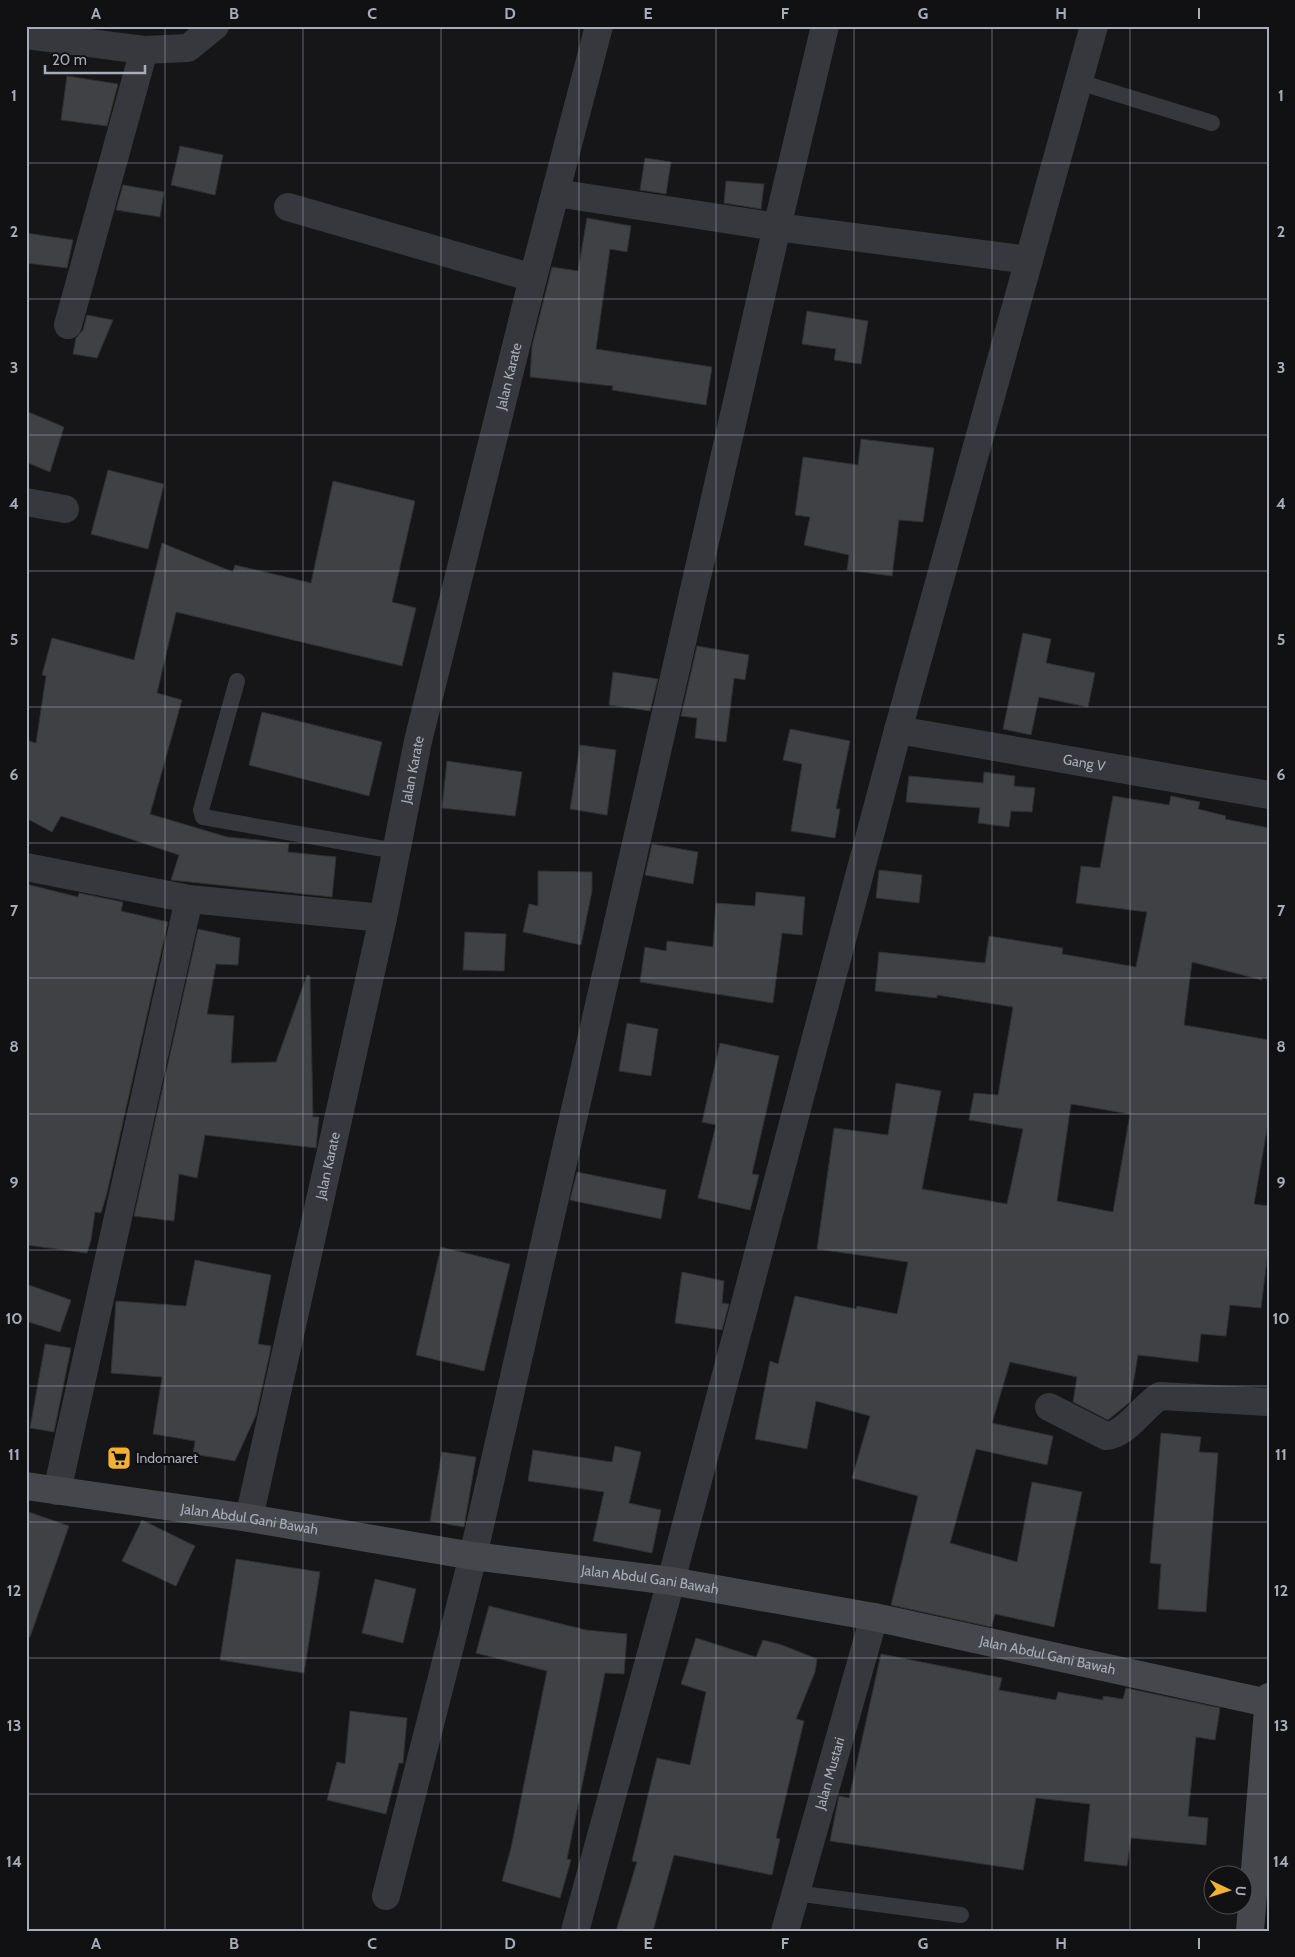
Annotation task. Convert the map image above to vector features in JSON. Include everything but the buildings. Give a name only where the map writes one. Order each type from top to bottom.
[{"type":"main road","name":"Jalan Abdul Gani Bawah","points":[[26,1486],[249,1518],[473,1556],[671,1581],[874,1617],[1268,1703]]},
{"type":"main road","points":[[1250,1931],[1262,1864],[1269,1697]]},
{"type":"street","points":[[26,35],[144,50],[188,48],[215,26]]},
{"type":"street","name":"Jalan Karate","points":[[249,1518],[383,918],[418,741],[532,278],[556,193],[598,26]]},
{"type":"street","points":[[386,1896],[473,1556],[777,227],[825,26]]},
{"type":"street","points":[[575,1931],[671,1581],[898,730],[1094,26]]},
{"type":"street","points":[[68,324],[144,50]]},
{"type":"street","points":[[556,193],[777,227],[1029,260]]},
{"type":"street","points":[[288,207],[532,278]]},
{"type":"street","points":[[26,502],[65,509]]},
{"type":"street","name":"Gang V","points":[[898,730],[1269,795]]},
{"type":"street","points":[[26,867],[189,899],[383,918]]},
{"type":"street","points":[[57,1491],[189,899]]},
{"type":"street","points":[[1049,1407],[1106,1436],[1114,1436],[1140,1414],[1148,1403],[1160,1396],[1269,1402]]},
{"type":"street","name":"Jalan Mustari","points":[[785,1931],[874,1617]]},
{"type":"lane","points":[[1079,82],[1212,123]]},
{"type":"lane","points":[[237,681],[201,810],[203,817],[396,850]]},
{"type":"lane","points":[[795,1893],[961,1915]]},
{"type":"place","name":"Indomaret","points":[[119,1458]]}]
